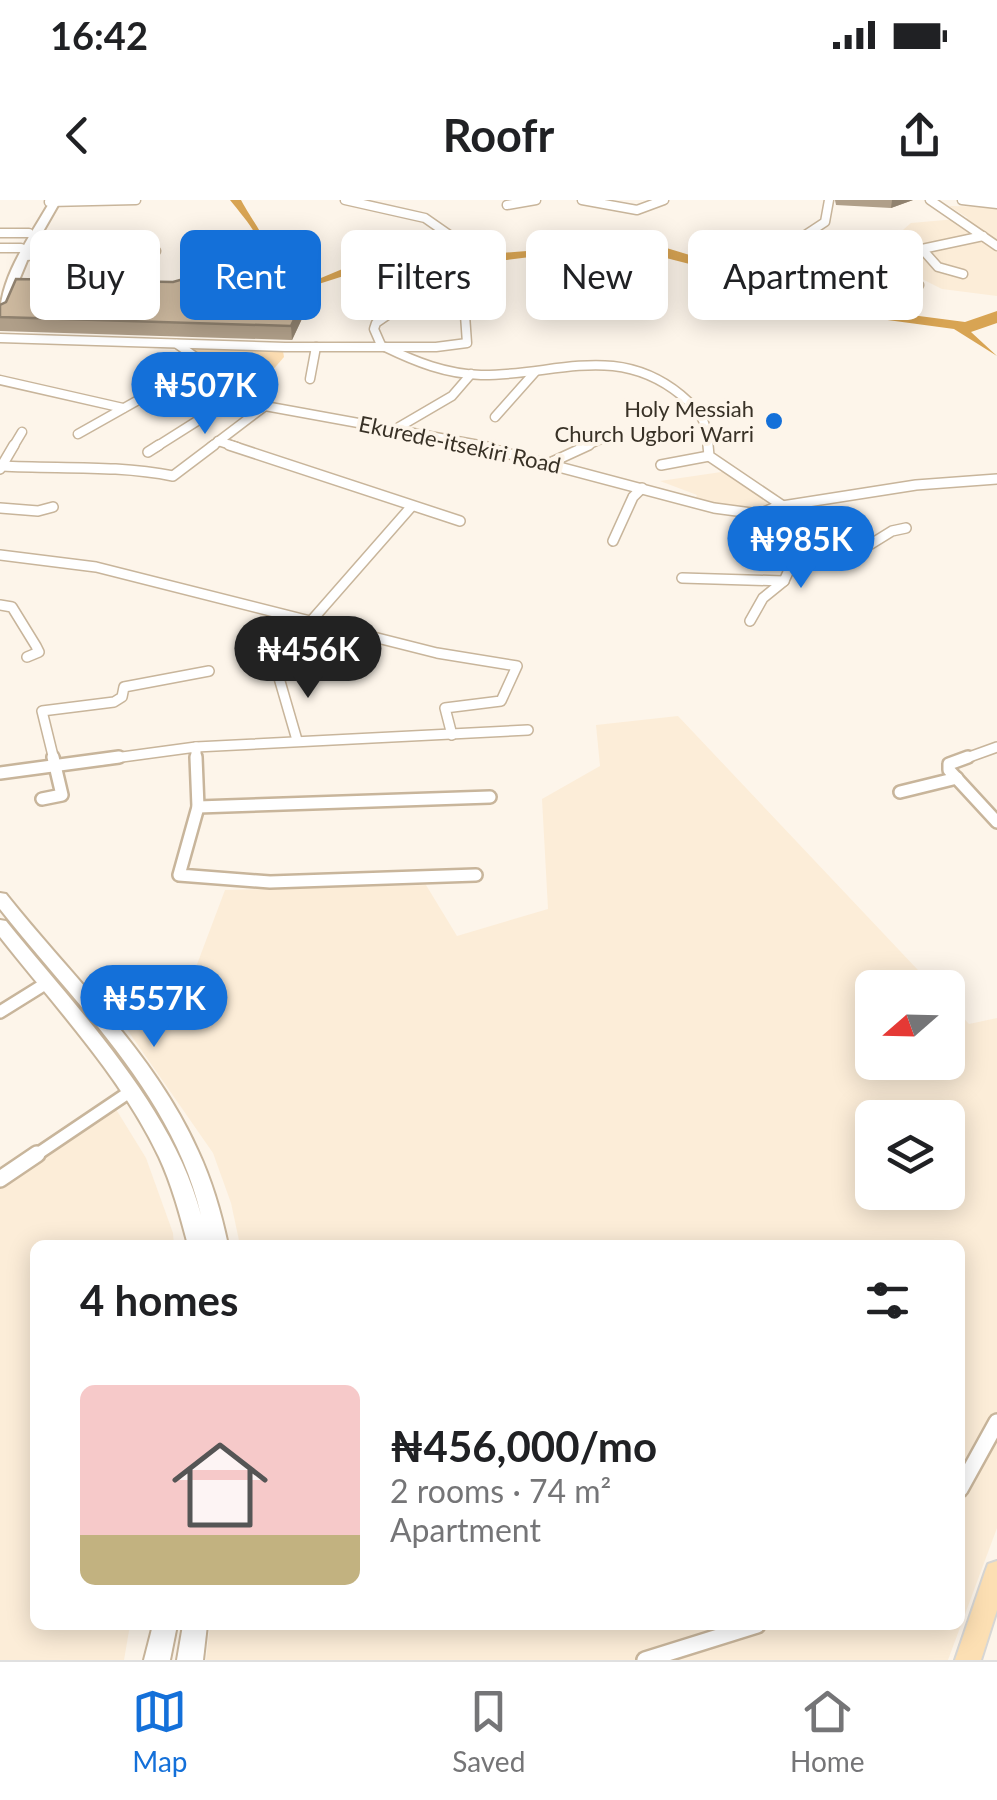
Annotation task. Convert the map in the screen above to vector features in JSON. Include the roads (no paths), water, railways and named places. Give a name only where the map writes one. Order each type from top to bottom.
[{"type":"main road","points":[[0,314],[29,233],[52,201]]},
{"type":"main road","points":[[0,299],[52,201]]},
{"type":"main road","points":[[0,898],[102,1020],[170,1116],[206,1187],[217,1240]]},
{"type":"main road","points":[[0,925],[83,1028],[174,1162],[197,1240]]},
{"type":"main road","points":[[968,1660],[997,1572]]},
{"type":"main road","points":[[157,1660],[164,1630]]},
{"type":"main road","points":[[190,1660],[193,1630]]},
{"type":"street","points":[[52,201],[136,200]]},
{"type":"street","points":[[345,200],[425,218],[442,230]]},
{"type":"street","points":[[507,205],[536,200]]},
{"type":"street","points":[[582,200],[643,210],[655,208],[664,200]]},
{"type":"street","points":[[812,230],[825,222],[829,200]]},
{"type":"street","points":[[930,200],[997,246]]},
{"type":"street","points":[[962,200],[997,204]]},
{"type":"street","points":[[0,234],[29,233]]},
{"type":"street","points":[[963,274],[941,269],[925,258],[922,250],[983,236]]},
{"type":"street","points":[[0,248],[30,252]]},
{"type":"street","points":[[379,320],[374,329],[381,345],[429,369],[471,374],[535,372],[608,361],[662,380],[703,416],[709,456],[783,506]]},
{"type":"street","points":[[0,338],[316,347],[465,344],[465,320]]},
{"type":"street","name":"Ekurede-itsekiri Road","points":[[177,344],[265,406],[399,428],[552,462],[714,508],[759,514],[871,544],[892,531],[906,528]]},
{"type":"street","points":[[310,378],[316,347]]},
{"type":"street","points":[[78,434],[204,362]]},
{"type":"street","points":[[494,417],[535,372]]},
{"type":"street","points":[[399,428],[452,396],[471,374]]},
{"type":"street","points":[[0,380],[122,408]]},
{"type":"street","points":[[148,452],[244,392]]},
{"type":"street","points":[[22,432],[1,468],[137,469],[169,476],[265,406]]},
{"type":"street","points":[[552,462],[603,438]]},
{"type":"street","points":[[218,442],[460,520]]},
{"type":"street","points":[[661,465],[709,456]]},
{"type":"street","points":[[759,514],[783,506],[975,478],[997,479]]},
{"type":"street","points":[[612,541],[642,488]]},
{"type":"street","points":[[0,508],[38,511],[53,507]]},
{"type":"street","points":[[312,620],[411,507]]},
{"type":"street","points":[[750,621],[763,598],[784,581],[808,530]]},
{"type":"street","points":[[0,555],[96,567],[437,653],[517,666],[501,701],[445,708],[452,735]]},
{"type":"street","points":[[682,578],[784,581]]},
{"type":"street","points":[[0,605],[12,608],[17,623],[37,646],[38,652],[27,657]]},
{"type":"street","points":[[277,671],[297,740]]},
{"type":"street","points":[[42,799],[62,796],[42,710],[114,702],[122,697],[124,687],[209,672]]},
{"type":"street","points":[[0,774],[196,747],[528,730]]},
{"type":"street","points":[[196,747],[198,807],[178,869],[184,877],[270,882],[476,875]]},
{"type":"street","points":[[997,747],[949,764],[997,822]]},
{"type":"street","points":[[900,792],[957,778]]},
{"type":"street","points":[[198,807],[490,797]]},
{"type":"street","points":[[0,1012],[45,984]]},
{"type":"street","points":[[0,1178],[128,1093]]},
{"type":"street","points":[[965,1480],[997,1422]]},
{"type":"street","points":[[644,1660],[741,1630]]},
{"type":"place","name":"Holy Messiah Church Ugbori Warri","points":[[774,421]]}]
